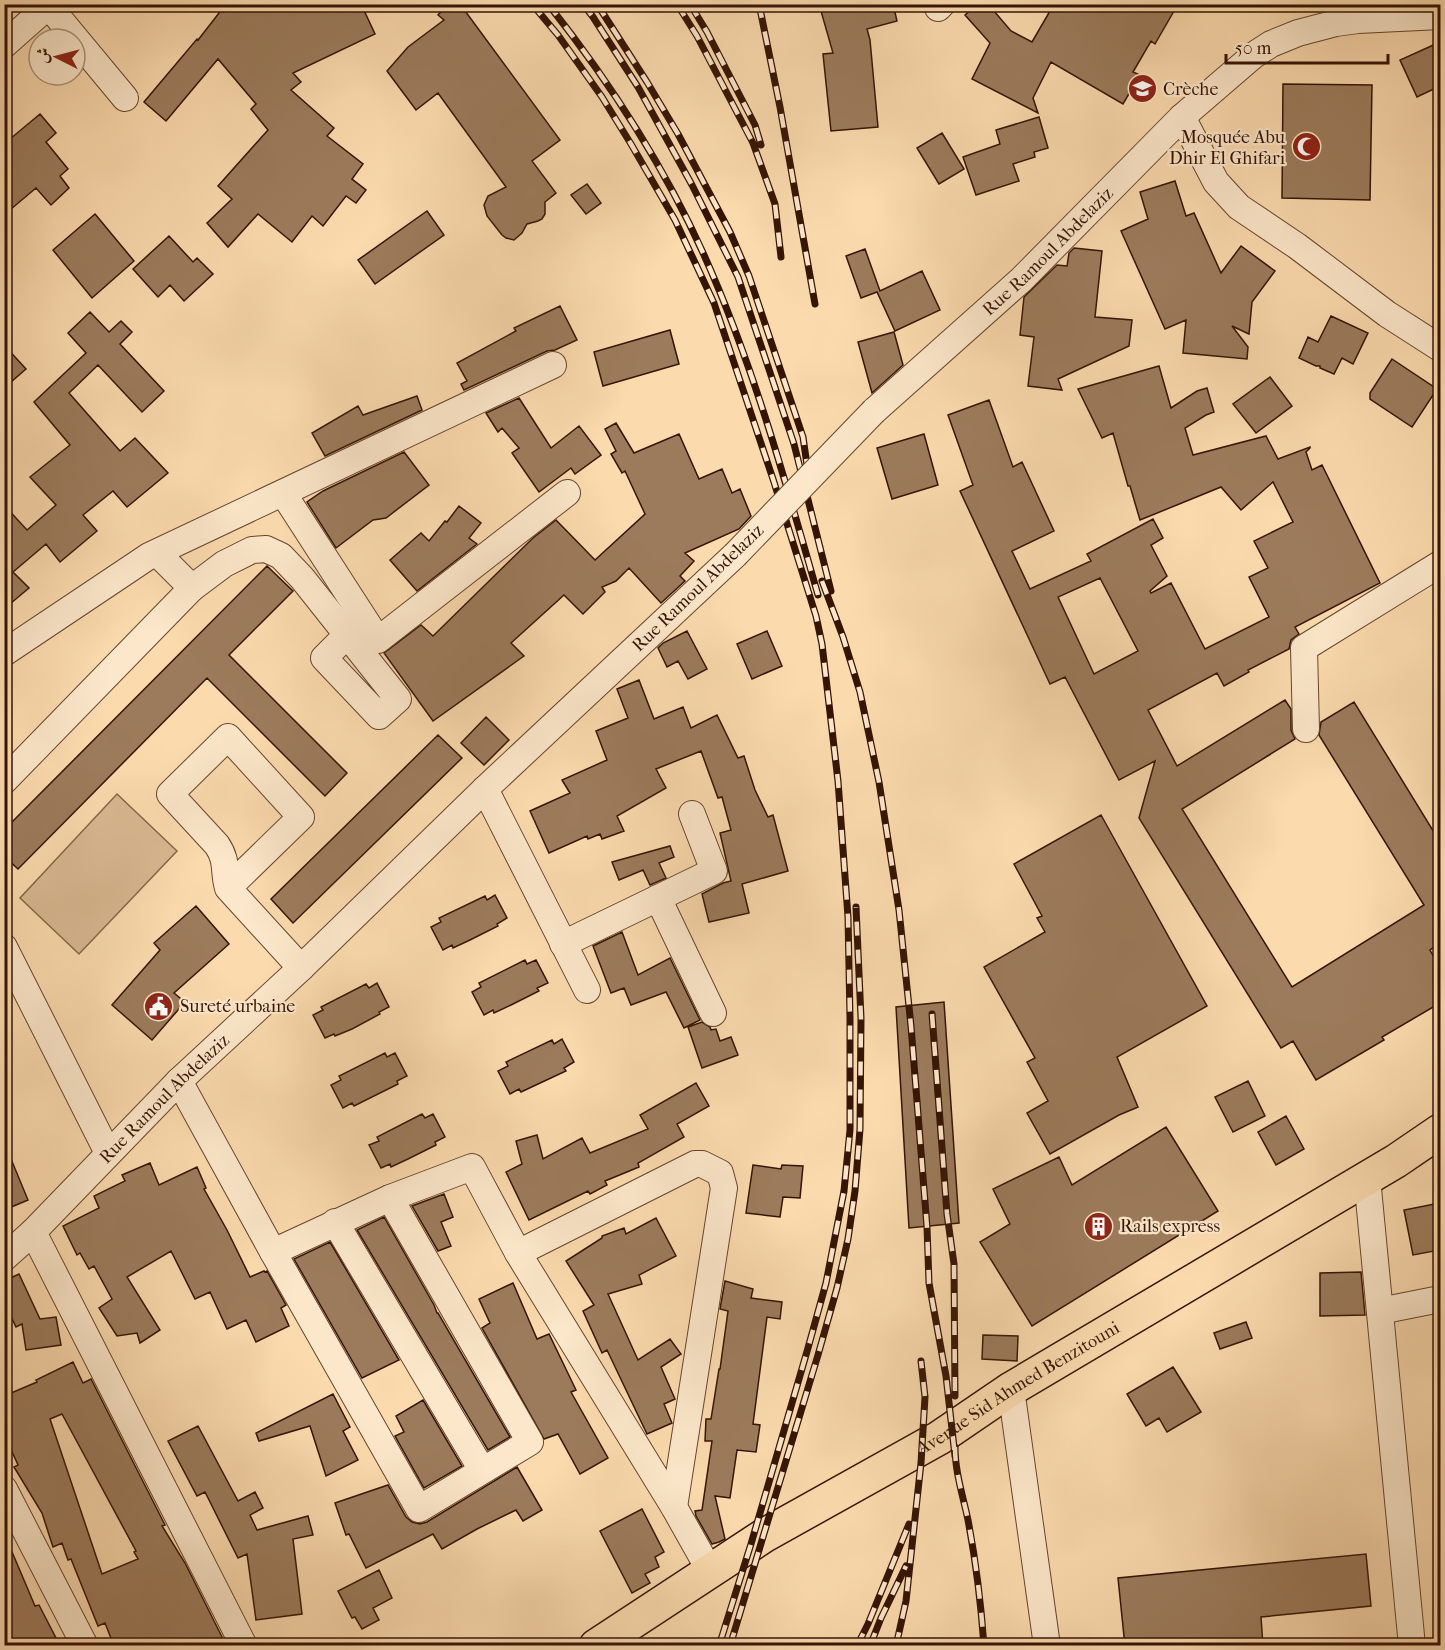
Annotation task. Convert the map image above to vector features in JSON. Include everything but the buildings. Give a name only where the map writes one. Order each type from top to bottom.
[{"type":"main road","name":"Avenue Sid Ahmed Benzitouni","points":[[596,1646],[765,1535],[939,1438],[1011,1389],[1367,1178],[1440,1131]]},
{"type":"street","points":[[4,45],[48,5],[125,98]]},
{"type":"street","name":"Rue Ramoul Abdelaziz","points":[[4,1258],[33,1232],[179,1081],[301,968],[485,789],[735,555],[874,411],[1021,280],[1182,117],[1254,55],[1271,44],[1298,33],[1358,20],[1440,16]]},
{"type":"street","points":[[1182,117],[1216,182],[1239,207],[1297,246],[1388,315],[1440,348]]},
{"type":"street","points":[[4,653],[149,556],[554,364]]},
{"type":"street","points":[[283,493],[378,640],[567,493]]},
{"type":"street","points":[[4,781],[192,588],[236,557],[252,550],[266,549],[281,556],[291,565],[347,635]]},
{"type":"street","points":[[157,553],[192,588]]},
{"type":"street","points":[[1306,729],[1304,648],[1440,564]]},
{"type":"street","points":[[228,888],[301,816],[228,737],[170,794],[223,854],[228,888],[301,968]]},
{"type":"street","points":[[485,789],[587,990]]},
{"type":"street","points":[[563,944],[714,871],[692,814]]},
{"type":"street","points":[[658,898],[713,1012]]},
{"type":"street","points":[[4,947],[108,1153]]},
{"type":"street","points":[[179,1081],[419,1509],[530,1442],[390,1198]]},
{"type":"street","points":[[518,1253],[695,1164],[711,1167],[720,1173],[724,1188],[674,1508]]},
{"type":"street","points":[[273,1252],[390,1198],[472,1167],[518,1253],[710,1571]]},
{"type":"street","points":[[1367,1178],[1412,1646]]},
{"type":"street","points":[[335,1222],[482,1470]]},
{"type":"street","points":[[33,1232],[244,1646]]},
{"type":"street","points":[[1380,1311],[1440,1299]]},
{"type":"street","points":[[1011,1389],[1047,1646]]},
{"type":"street","points":[[4,1489],[85,1646]]},
{"type":"shaded area","points":[[117,794],[177,851],[79,954],[20,898]]},
{"type":"railway","points":[[532,4],[558,35],[602,97],[631,144],[675,220],[714,303],[816,616],[822,644],[838,781],[848,917],[850,1018],[850,1130],[844,1191],[826,1283],[751,1544],[719,1646]]},
{"type":"railway","points":[[548,4],[571,33],[634,125],[671,189],[704,255],[753,380],[818,595]]},
{"type":"railway","points":[[583,4],[638,87],[692,185],[738,277],[794,444],[831,591]]},
{"type":"railway","points":[[597,4],[678,134],[730,232],[749,276],[803,437],[807,465]]},
{"type":"railway","points":[[677,4],[697,36],[753,143],[775,204],[781,257]]},
{"type":"railway","points":[[690,4],[755,125],[761,145]]},
{"type":"railway","points":[[759,4],[815,304]]},
{"type":"railway","points":[[822,581],[860,692],[879,782],[899,910],[911,1026],[927,1227],[929,1283],[946,1376],[955,1456]]},
{"type":"railway","points":[[730,1646],[818,1355],[848,1239],[860,1129],[861,1018],[856,907]]},
{"type":"railway","points":[[932,1014],[947,1214],[954,1264],[955,1396]]},
{"type":"railway","points":[[896,1646],[906,1601],[921,1463],[925,1397],[921,1361]]},
{"type":"railway","points":[[955,1447],[958,1475],[976,1567],[984,1646]]},
{"type":"railway","points":[[857,1646],[909,1524]]},
{"type":"railway","points":[[870,1646],[906,1566]]},
{"type":"place","name":"Crèche","points":[[1142,89]]},
{"type":"place","name":"Mosquée Abu Dhir El Ghifari","points":[[1306,147]]},
{"type":"place","name":"Sureté urbaine","points":[[159,1006]]},
{"type":"place","name":"Rails express","points":[[1099,1226]]}]
